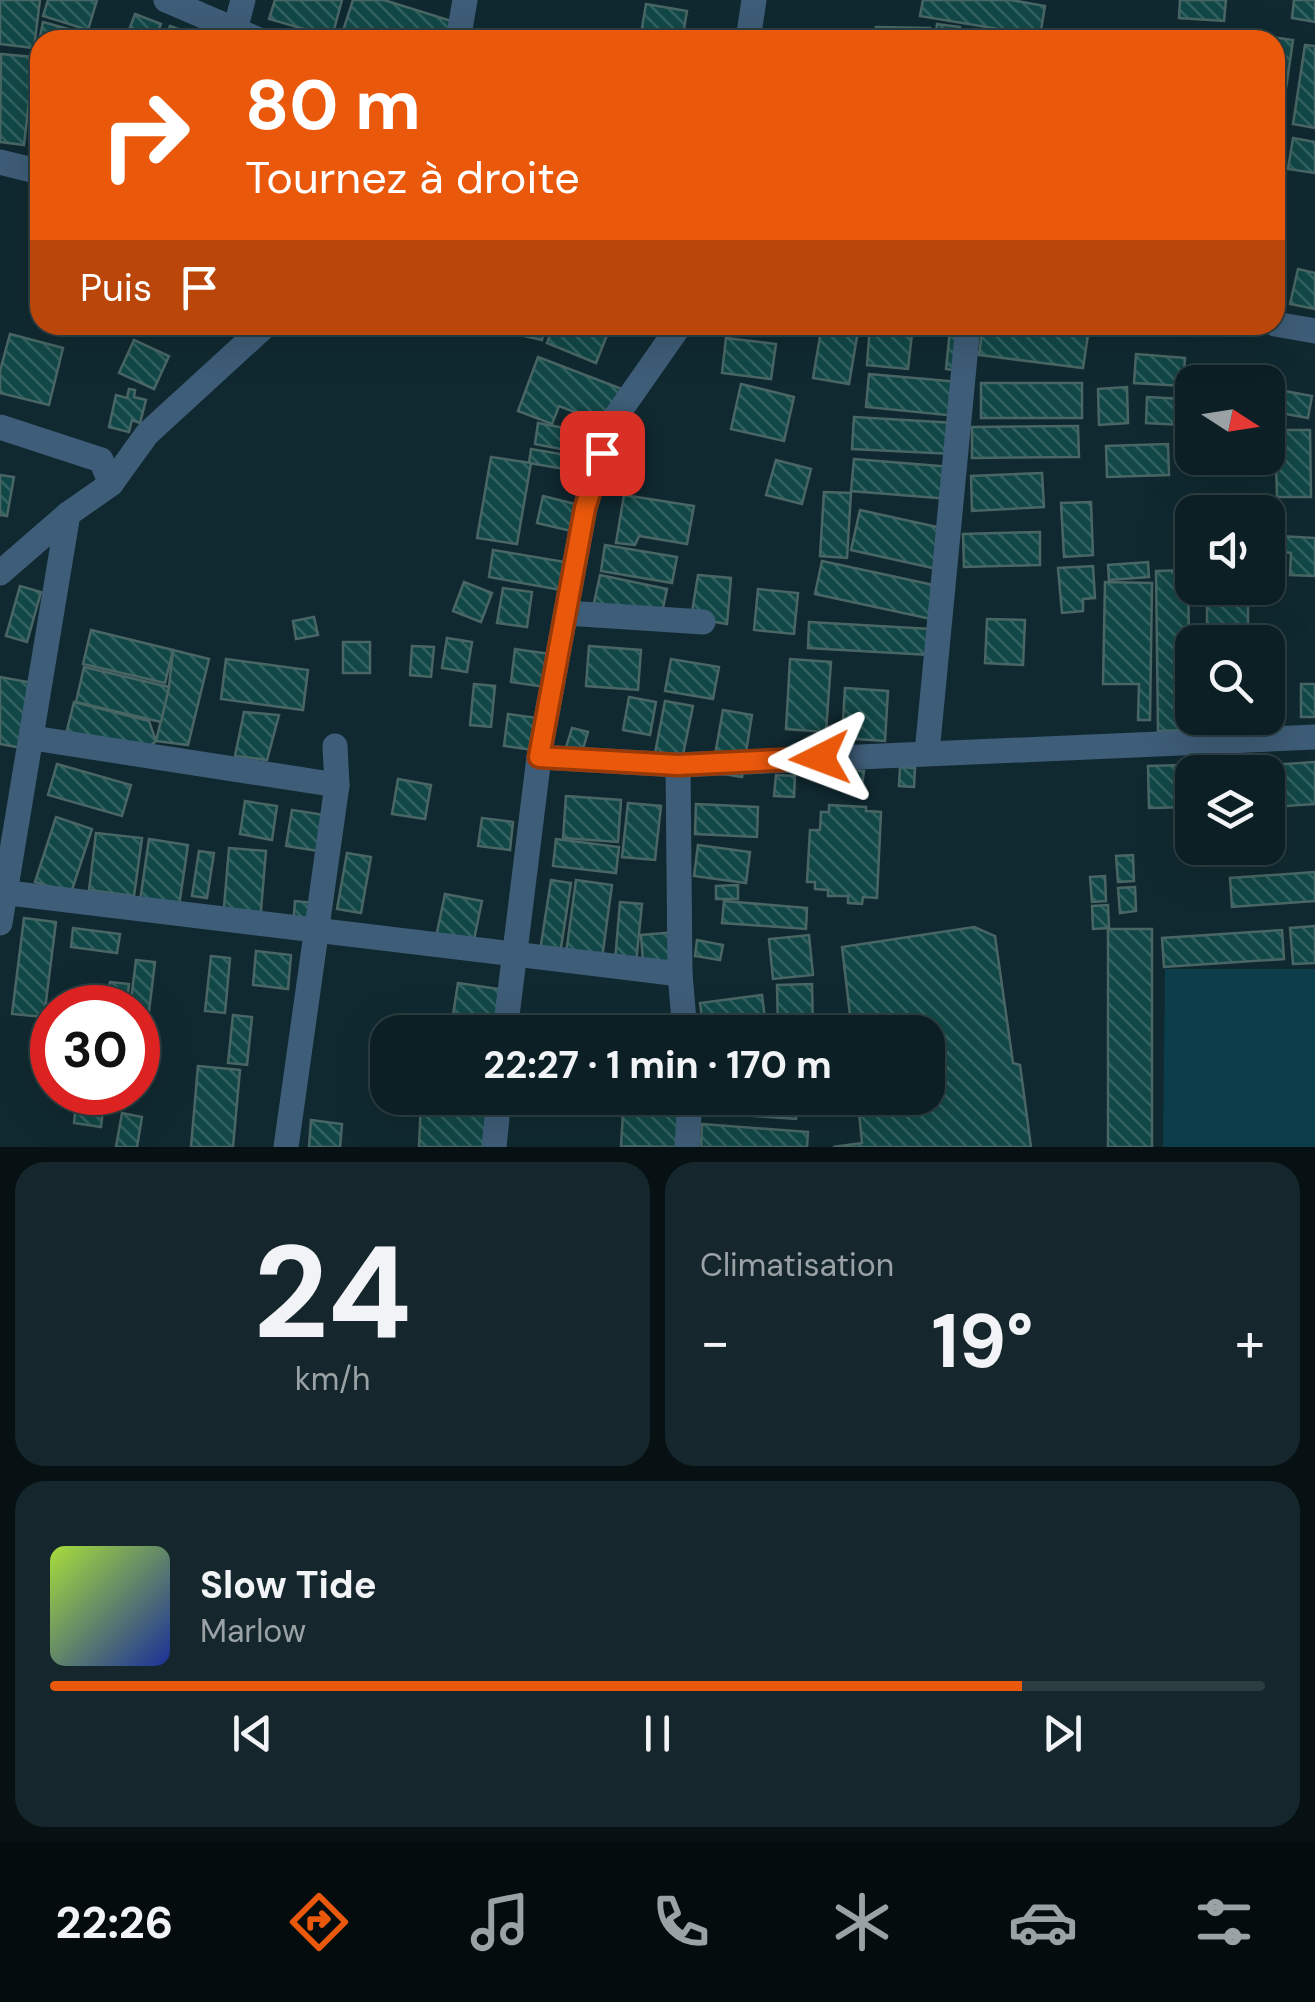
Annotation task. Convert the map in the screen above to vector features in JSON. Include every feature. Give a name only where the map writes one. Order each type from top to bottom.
[{"type":"street","points":[[166,0],[235,30],[242,0]]},
{"type":"street","points":[[460,30],[465,0]]},
{"type":"street","points":[[750,30],[754,0]]},
{"type":"street","points":[[0,162],[30,170]]},
{"type":"street","points":[[1285,326],[1315,331]]},
{"type":"street","points":[[0,572],[68,514],[111,484],[148,434],[255,335]]},
{"type":"street","points":[[507,1015],[539,757],[585,508],[610,425],[673,335]]},
{"type":"street","points":[[928,754],[967,335]]},
{"type":"street","points":[[0,427],[101,460],[111,484]]},
{"type":"street","points":[[0,923],[2,892],[34,738],[68,514]]},
{"type":"street","points":[[566,613],[703,622]]},
{"type":"street","points":[[539,757],[678,765],[1315,737]]},
{"type":"street","points":[[34,738],[337,785]]},
{"type":"street","points":[[286,1147],[337,785],[335,746]]},
{"type":"street","points":[[678,765],[684,1015]]},
{"type":"street","points":[[2,892],[680,974]]},
{"type":"street","points":[[494,1147],[497,1115]]},
{"type":"street","points":[[687,1147],[689,1115]]},
{"type":"shaded area","points":[[1165,969],[1315,969],[1315,1147],[1163,1147]]},
{"type":"building","points":[[0,0],[40,0],[36,30],[30,30],[30,48],[0,44]]},
{"type":"building","points":[[48,0],[97,0],[88,30],[43,16]]},
{"type":"building","points":[[275,0],[342,0],[334,30],[308,30],[269,19]]},
{"type":"building","points":[[353,0],[384,0],[458,23],[456,30],[343,30]]},
{"type":"building","points":[[923,0],[1011,0],[1045,6],[1041,30],[1004,30],[920,16]]},
{"type":"building","points":[[1180,0],[1226,0],[1224,21],[1179,18]]},
{"type":"building","points":[[1294,0],[1315,0],[1315,22],[1292,18]]},
{"type":"building","points":[[646,4],[687,11],[684,30],[642,30]]},
{"type":"building","points":[[135,14],[161,24],[159,30],[129,30]]},
{"type":"building","points":[[43,22],[72,30],[41,30]]},
{"type":"building","points":[[937,24],[960,27],[960,30],[936,30]]},
{"type":"building","points":[[876,27],[930,28],[930,30],[876,30]]},
{"type":"building","points":[[1285,39],[1293,40],[1285,95]]},
{"type":"building","points":[[1305,45],[1315,46],[1315,128],[1293,124]]},
{"type":"building","points":[[1,54],[30,57],[24,145],[0,142]]},
{"type":"building","points":[[1293,138],[1315,142],[1315,173],[1288,169]]},
{"type":"building","points":[[1298,269],[1315,273],[1315,309],[1290,304]]},
{"type":"building","points":[[10,334],[63,348],[49,405],[0,393],[0,371]]},
{"type":"building","points":[[550,335],[607,335],[596,363],[547,343]]},
{"type":"building","points":[[820,335],[857,335],[849,384],[813,378]]},
{"type":"building","points":[[869,335],[912,335],[908,369],[867,365]]},
{"type":"building","points":[[949,335],[964,335],[960,371],[946,369]]},
{"type":"building","points":[[982,335],[1088,335],[1083,368],[979,355]]},
{"type":"building","points":[[726,338],[776,344],[771,379],[722,373]]},
{"type":"building","points":[[134,340],[169,356],[154,389],[119,373]]},
{"type":"building","points":[[1136,354],[1185,358],[1184,365],[1175,365],[1175,386],[1134,383]]},
{"type":"building","points":[[538,357],[622,389],[609,425],[559,406],[552,424],[518,411]]},
{"type":"building","points":[[869,374],[959,382],[956,416],[866,407]]},
{"type":"building","points":[[981,383],[1082,383],[1082,418],[981,418]]},
{"type":"building","points":[[741,384],[794,397],[784,441],[731,429]]},
{"type":"building","points":[[1127,387],[1128,423],[1099,425],[1098,389]]},
{"type":"building","points":[[129,389],[135,390],[134,397],[146,400],[140,423],[132,420],[129,432],[109,427],[116,395],[127,398]]},
{"type":"building","points":[[1285,391],[1312,396],[1308,418],[1285,414]]},
{"type":"building","points":[[1147,397],[1175,399],[1175,425],[1146,423]]},
{"type":"building","points":[[854,417],[955,423],[953,454],[852,449]]},
{"type":"building","points":[[538,423],[602,435],[597,456],[535,444]]},
{"type":"building","points":[[1078,426],[1079,457],[972,458],[972,427]]},
{"type":"building","points":[[1285,430],[1310,430],[1311,497],[1277,495],[1276,475],[1285,475]]},
{"type":"building","points":[[1168,444],[1169,475],[1107,477],[1106,446]]},
{"type":"building","points":[[531,449],[596,460],[594,474],[529,463]]},
{"type":"building","points":[[491,457],[531,463],[517,544],[477,538]]},
{"type":"building","points":[[854,459],[951,467],[949,499],[851,491]]},
{"type":"building","points":[[776,460],[811,469],[802,504],[766,495]]},
{"type":"building","points":[[1042,473],[1044,507],[972,511],[971,476]]},
{"type":"building","points":[[0,475],[14,477],[7,516],[0,515]]},
{"type":"building","points":[[824,492],[851,493],[847,558],[820,556]]},
{"type":"building","points":[[624,495],[694,506],[687,544],[639,536],[635,545],[616,543]]},
{"type":"building","points":[[543,496],[587,507],[580,533],[537,523]]},
{"type":"building","points":[[1091,502],[1093,555],[1064,557],[1061,503]]},
{"type":"building","points":[[860,510],[946,529],[937,569],[851,550]]},
{"type":"building","points":[[1040,532],[1040,565],[964,567],[963,534]]},
{"type":"building","points":[[1285,536],[1315,538],[1315,576],[1290,575],[1291,553],[1285,552]]},
{"type":"building","points":[[605,545],[677,557],[672,583],[601,571]]},
{"type":"building","points":[[493,550],[577,564],[572,592],[489,577]]},
{"type":"building","points":[[822,561],[938,586],[931,619],[815,594]]},
{"type":"building","points":[[1148,562],[1149,577],[1109,580],[1108,565]]},
{"type":"building","points":[[1093,566],[1095,598],[1083,599],[1083,611],[1062,613],[1058,568]]},
{"type":"building","points":[[1175,570],[1175,605],[1188,605],[1189,625],[1175,625],[1175,730],[1158,731],[1156,571]]},
{"type":"building","points":[[600,575],[667,589],[661,617],[594,603]]},
{"type":"building","points":[[698,575],[731,578],[727,624],[691,618]]},
{"type":"building","points":[[464,582],[492,593],[481,622],[453,611]]},
{"type":"building","points":[[1105,582],[1152,583],[1150,720],[1138,720],[1139,684],[1103,684]]},
{"type":"building","points":[[20,586],[41,592],[27,642],[6,636]]},
{"type":"building","points":[[503,588],[532,592],[527,627],[497,623]]},
{"type":"building","points":[[758,589],[798,593],[794,634],[754,630]]},
{"type":"building","points":[[1207,605],[1248,605],[1248,625],[1207,625]]},
{"type":"building","points":[[314,617],[318,635],[296,639],[293,621]]},
{"type":"building","points":[[987,619],[1025,620],[1023,665],[985,663]]},
{"type":"building","points":[[809,622],[930,629],[929,655],[808,648]]},
{"type":"building","points":[[91,630],[173,650],[165,683],[83,664]]},
{"type":"building","points":[[447,638],[472,642],[467,672],[442,668]]},
{"type":"building","points":[[343,642],[370,642],[370,673],[343,673]]},
{"type":"building","points":[[412,646],[434,647],[431,677],[410,675]]},
{"type":"building","points":[[589,646],[641,650],[638,690],[586,686]]},
{"type":"building","points":[[515,649],[557,655],[552,688],[511,682]]},
{"type":"building","points":[[173,650],[209,659],[188,745],[156,741]]},
{"type":"building","points":[[226,659],[308,670],[303,710],[221,699]]},
{"type":"building","points":[[671,659],[719,667],[713,699],[665,691]]},
{"type":"building","points":[[790,659],[831,662],[826,732],[786,729]]},
{"type":"building","points":[[84,667],[169,687],[161,722],[76,702]]},
{"type":"building","points":[[0,677],[33,683],[22,748],[0,744]]},
{"type":"building","points":[[474,684],[495,686],[491,727],[470,725]]},
{"type":"building","points":[[1301,684],[1315,684],[1315,717],[1301,717]]},
{"type":"building","points":[[845,688],[888,691],[885,741],[842,738]]},
{"type":"building","points":[[629,697],[656,702],[650,735],[623,730]]},
{"type":"building","points":[[665,701],[693,706],[679,774],[652,769]]},
{"type":"building","points":[[74,702],[149,721],[156,741],[141,753],[66,734]]},
{"type":"building","points":[[723,710],[752,715],[742,777],[712,772]]},
{"type":"building","points":[[244,712],[279,715],[267,760],[235,756]]},
{"type":"building","points":[[508,714],[545,719],[541,751],[504,746]]},
{"type":"building","points":[[572,728],[588,732],[580,759],[564,754]]},
{"type":"building","points":[[1211,735],[1237,735],[1237,738]]},
{"type":"building","points":[[1315,762],[1315,804],[1285,806],[1285,764]]},
{"type":"building","points":[[57,764],[131,785],[122,816],[48,795]]},
{"type":"building","points":[[1175,765],[1175,807],[1149,808],[1148,766]]},
{"type":"building","points":[[900,767],[915,768],[914,787],[899,786]]},
{"type":"building","points":[[848,770],[864,771],[862,785],[847,783]]},
{"type":"building","points":[[776,775],[795,776],[794,797],[774,796]]},
{"type":"building","points":[[398,779],[431,785],[425,819],[392,814]]},
{"type":"building","points":[[566,796],[621,800],[618,842],[563,838]]},
{"type":"building","points":[[245,801],[277,806],[272,840],[240,834]]},
{"type":"building","points":[[628,803],[661,806],[655,860],[622,857]]},
{"type":"building","points":[[696,804],[758,807],[757,837],[695,834]]},
{"type":"building","points":[[829,805],[881,812],[877,898],[863,897],[862,904],[848,903],[848,896],[828,896],[828,890],[815,889],[815,882],[807,882],[810,830],[820,830],[821,812],[829,812]]},
{"type":"building","points":[[292,810],[325,815],[319,851],[286,846]]},
{"type":"building","points":[[56,817],[92,829],[71,893],[35,882]]},
{"type":"building","points":[[482,818],[513,822],[510,850],[478,846]]},
{"type":"building","points":[[96,833],[142,838],[134,896],[89,890]]},
{"type":"building","points":[[149,839],[188,845],[179,906],[140,901]]},
{"type":"building","points":[[556,839],[619,847],[616,873],[553,866]]},
{"type":"building","points":[[698,845],[750,852],[746,883],[694,876]]},
{"type":"building","points":[[229,848],[266,851],[260,922],[223,919]]},
{"type":"building","points":[[199,851],[214,853],[207,898],[192,896]]},
{"type":"building","points":[[347,853],[371,857],[361,913],[337,909]]},
{"type":"building","points":[[1133,855],[1134,881],[1118,882],[1116,856]]},
{"type":"building","points":[[1315,872],[1315,901],[1232,907],[1230,878]]},
{"type":"building","points":[[1105,876],[1106,901],[1092,902],[1090,877]]},
{"type":"building","points":[[551,880],[571,883],[558,967],[538,964]]},
{"type":"building","points":[[576,880],[612,885],[600,973],[564,968]]},
{"type":"building","points":[[738,885],[738,899],[716,899],[716,886]]},
{"type":"building","points":[[1135,887],[1136,911],[1120,913],[1118,888]]},
{"type":"building","points":[[445,894],[482,901],[471,954],[434,947]]},
{"type":"building","points":[[295,901],[315,903],[312,928],[293,926]]},
{"type":"building","points":[[724,901],[807,908],[806,929],[722,923]]},
{"type":"building","points":[[620,902],[642,904],[636,963],[615,961]]},
{"type":"building","points":[[1108,905],[1109,928],[1093,929],[1092,906]]},
{"type":"building","points":[[24,918],[56,922],[48,985],[30,985],[30,1016],[12,1014]]},
{"type":"building","points":[[1315,926],[1315,963],[1293,964],[1290,928]]},
{"type":"building","points":[[974,927],[995,936],[1013,1063],[1020,1065],[1031,1147],[833,1147],[862,1143],[859,1115],[945,1115],[945,1015],[850,1015],[842,947]]},
{"type":"building","points":[[73,928],[120,934],[117,953],[71,947]]},
{"type":"building","points":[[1108,929],[1152,929],[1152,1147],[1108,1147]]},
{"type":"building","points":[[1282,930],[1284,959],[1164,967],[1162,938]]},
{"type":"building","points":[[676,932],[679,971],[644,974],[641,935]]},
{"type":"building","points":[[809,935],[813,975],[773,979],[769,939]]},
{"type":"building","points":[[697,940],[723,945],[720,960],[695,956]]},
{"type":"building","points":[[256,951],[291,955],[288,989],[253,985]]},
{"type":"building","points":[[211,956],[230,958],[225,1013],[205,1011]]},
{"type":"building","points":[[136,960],[155,962],[152,985],[133,985]]},
{"type":"building","points":[[458,983],[511,991],[507,1015],[453,1015]]},
{"type":"building","points":[[812,984],[813,1015],[778,1015],[777,985]]},
{"type":"building","points":[[762,995],[764,1015],[702,1015],[700,1003]]},
{"type":"building","points":[[233,1015],[252,1017],[247,1065],[228,1063]]},
{"type":"building","points":[[198,1066],[240,1070],[233,1147],[191,1147]]},
{"type":"building","points":[[75,1115],[102,1115],[101,1127],[74,1123]]},
{"type":"building","points":[[122,1115],[142,1117],[137,1147],[116,1147]]},
{"type":"building","points":[[420,1115],[488,1115],[486,1147],[419,1147]]},
{"type":"building","points":[[623,1115],[682,1116],[680,1147],[621,1146]]},
{"type":"building","points":[[742,1115],[796,1115],[796,1119]]},
{"type":"building","points":[[311,1120],[342,1124],[340,1147],[309,1147]]},
{"type":"building","points":[[702,1124],[808,1132],[807,1147],[701,1147]]},
{"type":"route","points":[[602,453],[585,508],[539,757],[678,765],[820,758]]}]
